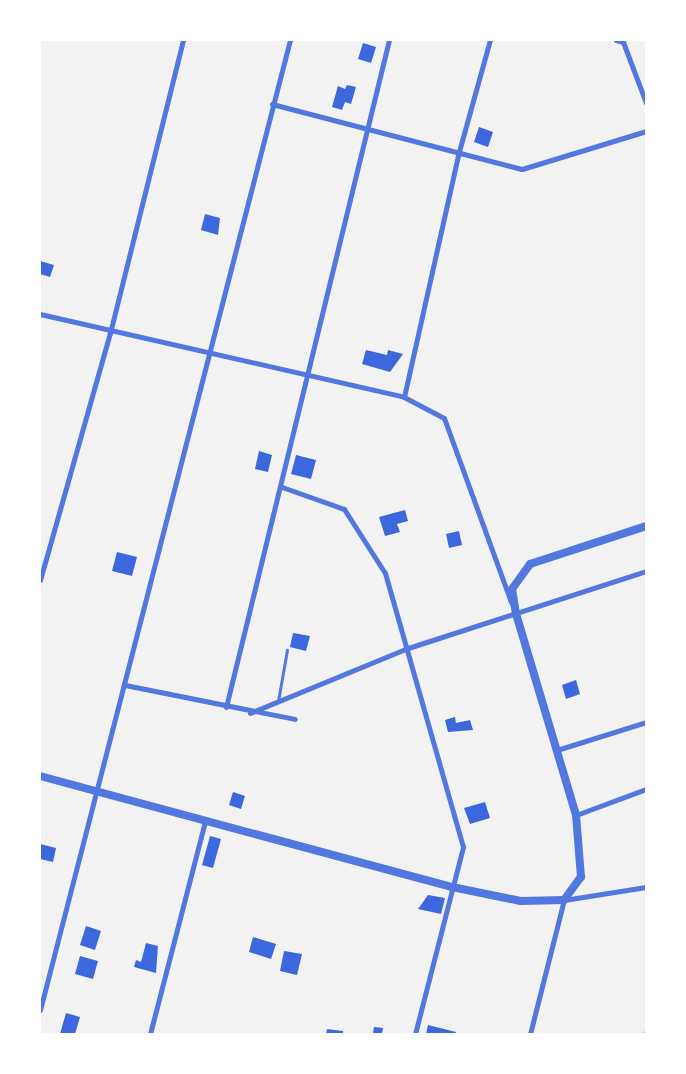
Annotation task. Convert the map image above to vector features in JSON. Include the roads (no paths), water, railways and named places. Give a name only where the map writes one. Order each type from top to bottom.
[{"type":"street","points":[[40,580],[110,333],[183,40]]},
{"type":"street","points":[[40,1010],[95,790],[125,685],[210,356],[272,104],[290,40]]},
{"type":"street","points":[[226,707],[282,487],[307,375],[389,40]]},
{"type":"street","points":[[404,397],[458,155],[490,40]]},
{"type":"street","points":[[616,40],[623,42],[646,103]]},
{"type":"street","points":[[272,104],[458,155],[522,169],[646,132]]},
{"type":"street","points":[[40,314],[110,333],[210,356],[404,397],[444,418],[516,614],[560,749],[576,815],[581,877],[564,900],[530,1034]]},
{"type":"street","points":[[282,487],[344,509],[385,573],[405,649],[463,847],[415,1034]]},
{"type":"street","points":[[516,614],[512,589],[530,564],[646,526]]},
{"type":"street","points":[[250,713],[405,649],[646,571]]},
{"type":"street","points":[[125,685],[250,713],[295,719]]},
{"type":"street","points":[[560,749],[646,722]]},
{"type":"street","points":[[40,776],[452,887],[521,901],[564,900],[646,887]]},
{"type":"street","points":[[576,815],[646,789]]},
{"type":"street","points":[[150,1034],[205,822]]},
{"type":"lane","points":[[278,701],[287,650]]},
{"type":"waterway","points":[[642,1034],[646,1031]]}]
